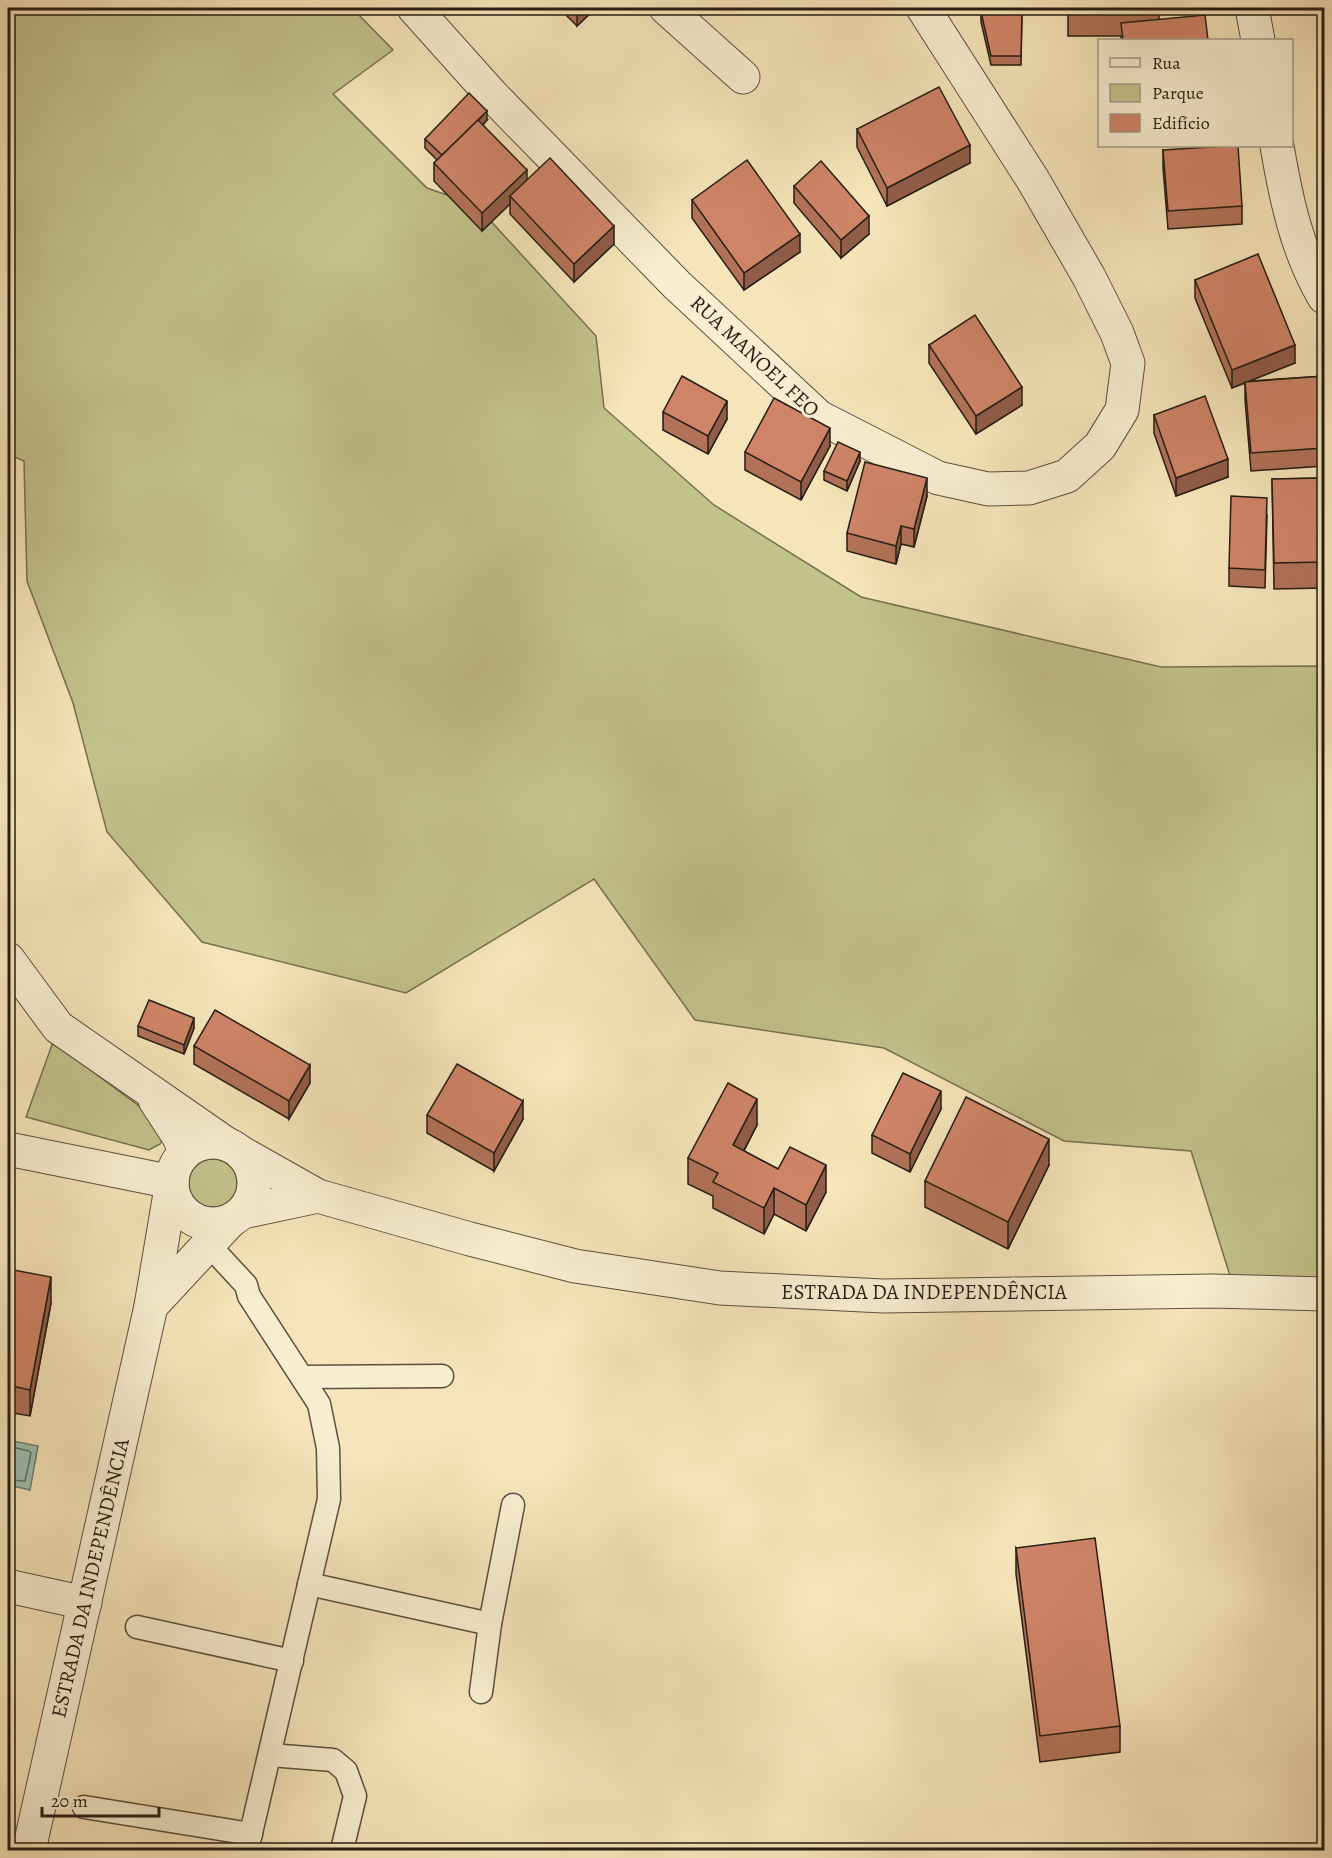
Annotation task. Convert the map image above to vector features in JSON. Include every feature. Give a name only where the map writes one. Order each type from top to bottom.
[{"type":"street","name":"RUA MANOEL FEO","points":[[414,8],[492,95],[677,285],[819,417],[938,478],[988,489],[1029,488],[1067,476],[1100,446],[1122,410],[1128,363],[1117,333],[1034,180],[928,12]]},
{"type":"street","points":[[666,8],[743,77]]},
{"type":"street","points":[[1252,8],[1258,39]]},
{"type":"street","points":[[1277,147],[1289,211],[1309,271],[1324,297]]},
{"type":"street","name":"ESTRADA DA INDEPENDÊNCIA","points":[[8,958],[58,1027],[234,1149],[318,1196],[575,1266],[720,1288],[883,1296],[1212,1291],[1324,1294]]},
{"type":"street","points":[[146,1086],[179,1137],[185,1152]]},
{"type":"street","points":[[203,1143],[234,1149],[248,1162],[254,1174],[250,1201],[237,1216],[218,1224],[204,1223],[191,1218],[177,1202],[172,1182],[175,1169],[185,1152],[203,1143]]},
{"type":"street","points":[[8,1149],[172,1182]]},
{"type":"street","name":"ESTRADA DA INDEPENDÊNCIA","points":[[29,1851],[152,1306],[172,1182]]},
{"type":"street","name":"ESTRADA DA INDEPENDÊNCIA","points":[[152,1306],[237,1216],[318,1196]]},
{"type":"street","points":[[164,1233],[173,1243],[204,1249]]},
{"type":"street","points":[[8,1586],[85,1603]]},
{"type":"lane","points":[[84,1807],[249,1842],[329,1499],[328,1448],[319,1404],[249,1296],[237,1292],[204,1249]]},
{"type":"lane","points":[[302,1377],[442,1376]]},
{"type":"lane","points":[[481,1692],[490,1624],[513,1505]]},
{"type":"lane","points":[[309,1584],[490,1624]]},
{"type":"lane","points":[[137,1627],[292,1661]]},
{"type":"lane","points":[[270,1755],[333,1760],[345,1771],[356,1796],[342,1851]]},
{"type":"green space","points":[[8,8],[352,8],[393,50],[333,94],[427,188],[476,205],[596,336],[604,408],[714,505],[861,597],[1161,667],[1324,666],[1324,1285],[1232,1282],[1191,1151],[1064,1141],[884,1048],[695,1020],[594,879],[406,993],[202,942],[107,832],[73,703],[27,581],[24,461],[8,454]]},
{"type":"green space","points":[[53,1042],[159,1121],[165,1134],[160,1144],[149,1150],[26,1117]]},
{"type":"green space","points":[[208,1159],[218,1159],[233,1169],[237,1183],[236,1192],[227,1203],[218,1207],[208,1207],[193,1197],[189,1188],[189,1178],[199,1163]]},
{"type":"water","points":[[8,1440],[38,1446],[30,1490],[8,1485]]},
{"type":"building","points":[[1068,8],[1159,8],[1159,9],[1068,10]]},
{"type":"building","points":[[981,12],[1022,12],[1021,56],[991,56]]},
{"type":"building","points":[[1205,15],[1208,39],[1123,39],[1121,23]]},
{"type":"building","points":[[939,87],[970,145],[887,188],[857,129]]},
{"type":"building","points":[[469,93],[487,111],[442,155],[425,139]]},
{"type":"building","points":[[478,120],[527,170],[482,213],[434,163]]},
{"type":"building","points":[[1238,147],[1242,206],[1168,211],[1163,150]]},
{"type":"building","points":[[550,158],[614,226],[574,264],[510,196]]},
{"type":"building","points":[[747,160],[800,234],[744,273],[692,200]]},
{"type":"building","points":[[821,161],[869,216],[841,240],[794,186]]},
{"type":"building","points":[[1258,254],[1295,345],[1232,370],[1195,280]]},
{"type":"building","points":[[975,315],[1022,387],[976,416],[929,345]]},
{"type":"building","points":[[682,376],[727,401],[708,436],[663,412]]},
{"type":"building","points":[[1324,376],[1324,448],[1251,453],[1245,382]]},
{"type":"building","points":[[1205,396],[1228,459],[1176,478],[1154,415]]},
{"type":"building","points":[[774,398],[830,428],[801,482],[745,452]]},
{"type":"building","points":[[838,442],[860,452],[847,481],[824,471]]},
{"type":"building","points":[[865,462],[927,478],[914,529],[901,526],[896,546],[847,533]]},
{"type":"building","points":[[1324,478],[1324,562],[1274,563],[1272,479]]},
{"type":"building","points":[[1231,496],[1267,498],[1265,570],[1229,568]]},
{"type":"building","points":[[1323,618],[1324,670],[1322,670]]},
{"type":"building","points":[[149,1000],[194,1018],[184,1045],[138,1026]]},
{"type":"building","points":[[215,1010],[310,1065],[289,1101],[194,1046]]},
{"type":"building","points":[[457,1064],[523,1101],[494,1153],[427,1115]]},
{"type":"building","points":[[903,1073],[941,1091],[910,1154],[872,1135]]},
{"type":"building","points":[[728,1083],[757,1099],[733,1145],[778,1169],[790,1147],[826,1165],[806,1205],[774,1188],[764,1208],[713,1182],[718,1173],[688,1158]]},
{"type":"building","points":[[966,1097],[1049,1139],[1008,1222],[925,1181]]},
{"type":"building","points":[[8,1269],[51,1277],[30,1390],[8,1385]]},
{"type":"building","points":[[1095,1538],[1120,1726],[1040,1736],[1016,1548]]}]
